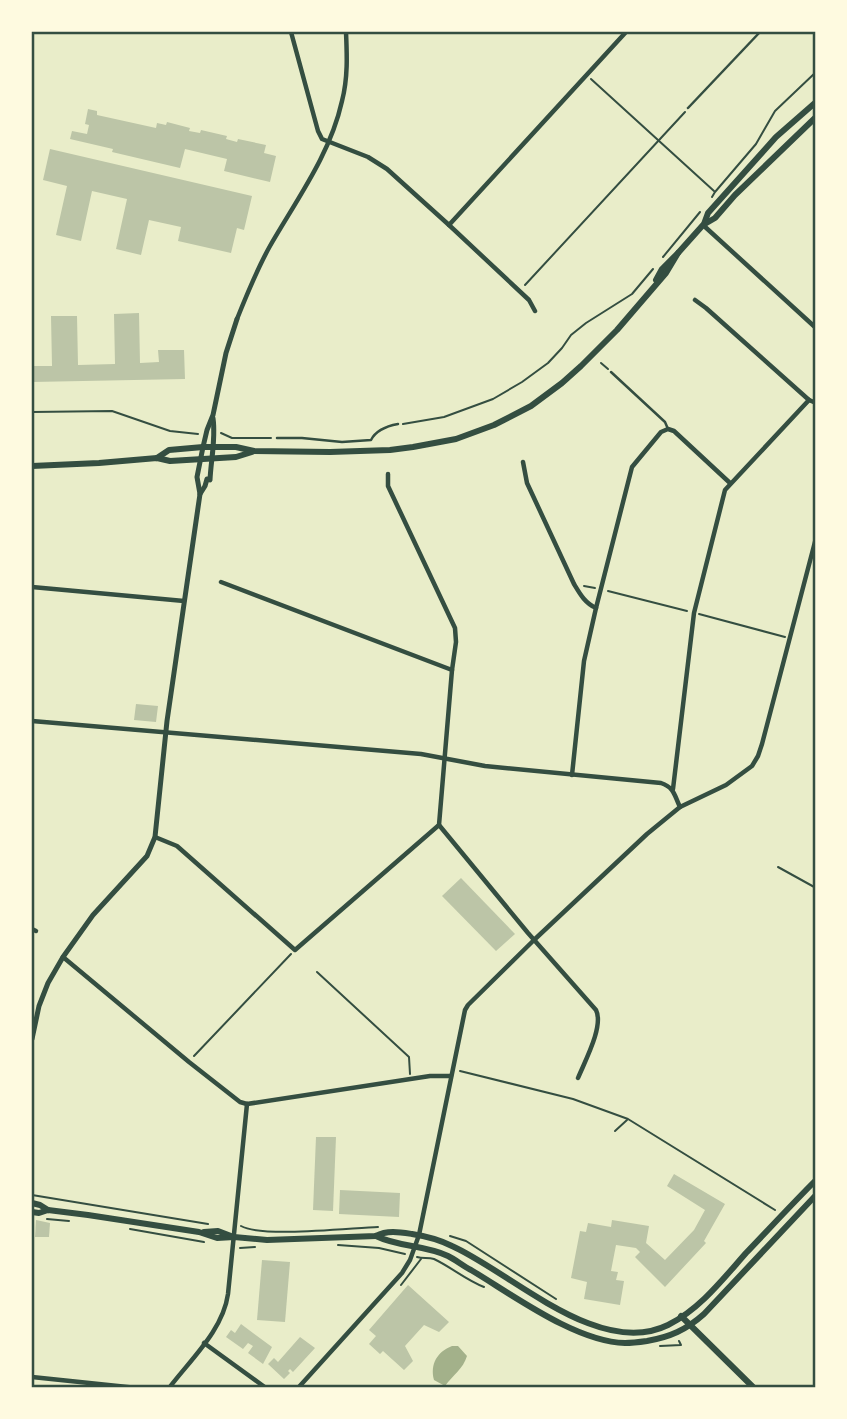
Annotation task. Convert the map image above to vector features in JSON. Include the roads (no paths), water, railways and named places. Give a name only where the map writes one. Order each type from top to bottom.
[{"type":"main road","points":[[704,225],[708,213],[768,146],[816,102]]},
{"type":"main road","points":[[157,458],[169,450],[203,447],[236,447],[254,452],[330,452],[413,447],[456,439],[494,425],[531,406],[562,383],[617,330],[652,288],[662,268],[816,117]]},
{"type":"main road","points":[[32,466],[157,458],[170,461],[236,457],[254,452]]},
{"type":"main road","points":[[32,1203],[48,1210],[199,1232],[218,1231],[234,1237],[267,1240],[376,1236],[384,1232],[419,1235],[452,1246],[568,1314],[594,1326],[627,1332],[662,1327],[708,1295],[816,1180]]},
{"type":"main road","points":[[376,1236],[448,1256],[561,1324],[591,1336],[627,1343],[661,1338],[691,1326],[816,1195]]},
{"type":"main road","points":[[32,1212],[48,1210]]},
{"type":"main road","points":[[681,1316],[754,1388]]},
{"type":"street","points":[[291,32],[322,139],[368,157],[387,169],[529,300],[535,311]]},
{"type":"street","points":[[32,1039],[39,1006],[62,957],[93,915],[147,856],[155,837],[166,733],[200,494],[197,477],[206,434],[237,319],[269,248],[316,170],[329,142],[344,91],[346,32]]},
{"type":"street","points":[[449,225],[626,32]]},
{"type":"street","points":[[704,225],[816,328]]},
{"type":"street","points":[[695,300],[809,400],[816,403]]},
{"type":"street","points":[[673,790],[694,613],[724,490],[809,400]]},
{"type":"street","points":[[200,494],[207,479],[210,481],[215,433],[213,415]]},
{"type":"street","points":[[572,775],[584,662],[632,467],[661,432],[668,429],[674,431],[730,483]]},
{"type":"street","points":[[523,462],[527,483],[574,584],[589,605],[596,608]]},
{"type":"street","points":[[155,837],[177,846],[295,950],[439,825],[456,642],[455,628],[388,486],[388,474]]},
{"type":"street","points":[[298,1388],[409,1262],[419,1235],[468,1004],[680,807],[726,785],[752,766],[762,744],[816,538]]},
{"type":"street","points":[[221,582],[452,670]]},
{"type":"street","points":[[32,587],[184,601]]},
{"type":"street","points":[[32,721],[421,754],[485,766],[661,783],[673,790],[680,807]]},
{"type":"street","points":[[439,825],[598,1014],[594,1036],[578,1077]]},
{"type":"street","points":[[62,957],[189,1062],[247,1104],[430,1076],[451,1076]]},
{"type":"street","points":[[169,1388],[225,1311],[247,1104]]},
{"type":"street","points":[[204,1343],[266,1388]]},
{"type":"street","points":[[32,1377],[137,1388]]},
{"type":"lane","points":[[688,108],[760,32]]},
{"type":"lane","points":[[611,372],[665,422],[668,429]]},
{"type":"lane","points":[[277,438],[342,442],[371,440],[375,433],[398,424]]}]
